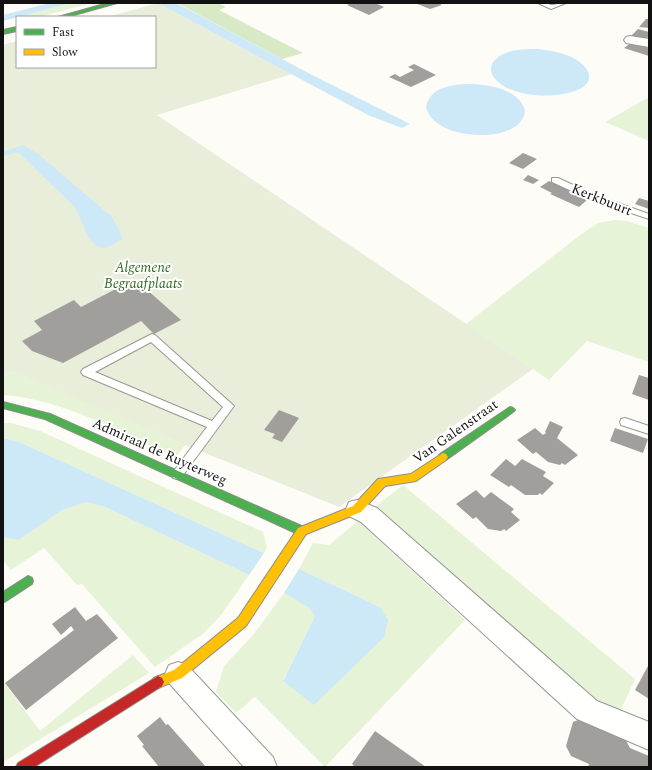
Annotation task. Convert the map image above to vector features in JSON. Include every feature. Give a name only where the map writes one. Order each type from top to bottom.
[{"type":"street","points":[[65,16],[114,3]]},
{"type":"street","points":[[3,32],[16,29]]},
{"type":"street","points":[[630,40],[649,43]]},
{"type":"street","name":"Admiraal de Ruyterweg","points":[[3,405],[47,416],[302,531]]},
{"type":"street","name":"Van Galenstraat","points":[[356,509],[382,482],[413,478],[510,410]]},
{"type":"street","points":[[22,767],[162,680],[178,674],[242,622],[302,531],[356,509],[369,516],[587,710],[649,736]]},
{"type":"street","points":[[3,598],[28,581]]},
{"type":"street","points":[[178,674],[263,767]]},
{"type":"lane","points":[[541,3],[551,7],[562,3]]},
{"type":"lane","name":"Kerkbuurt","points":[[555,180],[592,197],[649,217]]},
{"type":"lane","points":[[177,475],[214,426],[229,406],[152,337],[86,372],[214,426]]},
{"type":"lane","points":[[625,422],[649,430]]},
{"type":"green space","points":[[71,3],[92,3],[43,16],[21,16]]},
{"type":"green space","name":"Algemene Begraafplaats","points":[[158,3],[292,74],[157,115],[533,369],[339,507],[185,445],[17,373],[3,372],[3,45],[16,41],[16,68],[156,68],[156,16],[111,16]]},
{"type":"green space","points":[[177,3],[218,3],[226,7],[219,10],[303,53],[282,59]]},
{"type":"green space","points":[[649,97],[649,141],[605,122]]},
{"type":"green space","points":[[615,220],[627,221],[649,228],[649,362],[587,341],[549,380],[466,324],[583,233],[598,223]]},
{"type":"green space","points":[[3,372],[17,373],[185,445],[176,457],[92,418],[70,410],[48,403],[3,395]]},
{"type":"green space","points":[[3,423],[11,423],[40,431],[263,532],[267,547],[264,553],[19,442],[3,438]]},
{"type":"green space","points":[[403,485],[635,679],[619,714],[564,685],[372,509]]},
{"type":"green space","points":[[87,502],[105,507],[249,575],[221,615],[204,633],[155,667],[82,584],[77,585],[44,548],[11,570],[3,560],[3,536],[5,538],[19,540],[62,510]]},
{"type":"green space","points":[[358,521],[465,620],[325,767],[255,697],[236,713],[216,692],[224,666],[253,635],[284,593],[309,608],[315,616],[283,680],[380,607],[299,569],[313,543],[329,545]]},
{"type":"green space","points":[[133,655],[149,673],[3,762],[3,681],[40,731]]},
{"type":"water","points":[[50,3],[71,3],[22,16],[16,16],[16,18],[3,21],[3,15]]},
{"type":"water","points":[[158,3],[176,3],[312,75],[410,124],[402,128],[368,115]]},
{"type":"water","points":[[538,49],[570,56],[585,67],[589,78],[584,86],[571,92],[554,95],[535,95],[517,92],[502,85],[492,74],[491,68],[499,56],[515,50]]},
{"type":"water","points":[[475,84],[504,90],[517,98],[522,103],[525,110],[521,122],[510,130],[495,134],[477,135],[459,133],[443,127],[432,118],[426,106],[433,94],[453,85]]},
{"type":"water","points":[[23,145],[38,154],[111,216],[119,229],[122,239],[104,248],[97,246],[89,238],[75,207],[18,152],[3,156],[3,152]]},
{"type":"water","points":[[3,438],[19,442],[264,553],[249,575],[105,507],[87,502],[62,510],[19,540],[5,538],[3,536]]},
{"type":"water","points":[[299,569],[380,607],[388,620],[384,637],[314,705],[283,681],[315,616],[309,608],[284,593]]},
{"type":"building","points":[[351,3],[375,3],[384,7],[369,15],[347,5]]},
{"type":"building","points":[[415,3],[444,3],[430,9]]},
{"type":"building","points":[[646,19],[649,19],[649,28],[639,27]]},
{"type":"building","points":[[638,29],[649,32],[649,36],[645,41],[630,37]]},
{"type":"building","points":[[631,43],[649,48],[649,56],[624,48]]},
{"type":"building","points":[[414,64],[436,75],[411,87],[389,77],[395,74],[400,77],[414,70],[408,67]]},
{"type":"building","points":[[523,153],[537,159],[523,169],[509,163]]},
{"type":"building","points":[[528,175],[539,180],[533,184],[523,180]]},
{"type":"building","points":[[549,181],[570,190],[569,192],[587,200],[579,207],[550,194],[552,193],[540,187]]},
{"type":"building","points":[[639,198],[649,201],[649,209],[635,204]]},
{"type":"building","points":[[135,279],[181,320],[154,334],[141,321],[63,363],[32,351],[22,341],[42,330],[34,321],[74,300],[81,307]]},
{"type":"building","points":[[639,375],[649,378],[649,400],[632,394]]},
{"type":"building","points":[[279,410],[299,418],[282,442],[272,438],[275,434],[264,430]]},
{"type":"building","points":[[550,421],[563,427],[557,438],[578,455],[565,465],[562,463],[560,465],[548,462],[536,452],[533,454],[517,440],[535,428],[543,435],[546,433],[545,432]]},
{"type":"building","points":[[615,428],[648,439],[643,453],[610,441]]},
{"type":"building","points":[[506,459],[515,466],[522,459],[546,472],[543,476],[554,483],[542,495],[540,493],[538,495],[525,495],[511,485],[509,487],[490,475]]},
{"type":"building","points":[[476,490],[484,498],[491,492],[514,509],[511,512],[520,520],[506,531],[504,529],[501,531],[488,529],[476,517],[473,519],[456,504]]},
{"type":"building","points":[[75,607],[86,621],[97,614],[118,638],[26,710],[5,683],[74,630],[71,626],[61,635],[52,624]]},
{"type":"building","points":[[649,666],[649,699],[635,690]]},
{"type":"building","points":[[160,717],[206,767],[159,767],[142,746],[144,745],[137,736]]},
{"type":"building","points":[[583,718],[624,737],[630,748],[649,756],[649,767],[588,767],[589,764],[571,756],[566,746],[573,722]]},
{"type":"building","points":[[375,731],[426,767],[355,767],[352,764]]},
{"type":"traffic: fast","points":[[65,16],[114,3]]},
{"type":"traffic: fast","points":[[3,32],[16,29]]},
{"type":"traffic: fast","points":[[3,405],[47,416],[302,531]]},
{"type":"traffic: fast","points":[[443,457],[510,410]]},
{"type":"traffic: fast","points":[[3,598],[28,581]]},
{"type":"traffic: slow","points":[[302,531],[357,509],[382,482],[413,478],[443,457]]},
{"type":"traffic: slow","points":[[158,682],[178,674],[242,622],[302,531]]},
{"type":"traffic: jam","points":[[22,767],[158,682]]}]
